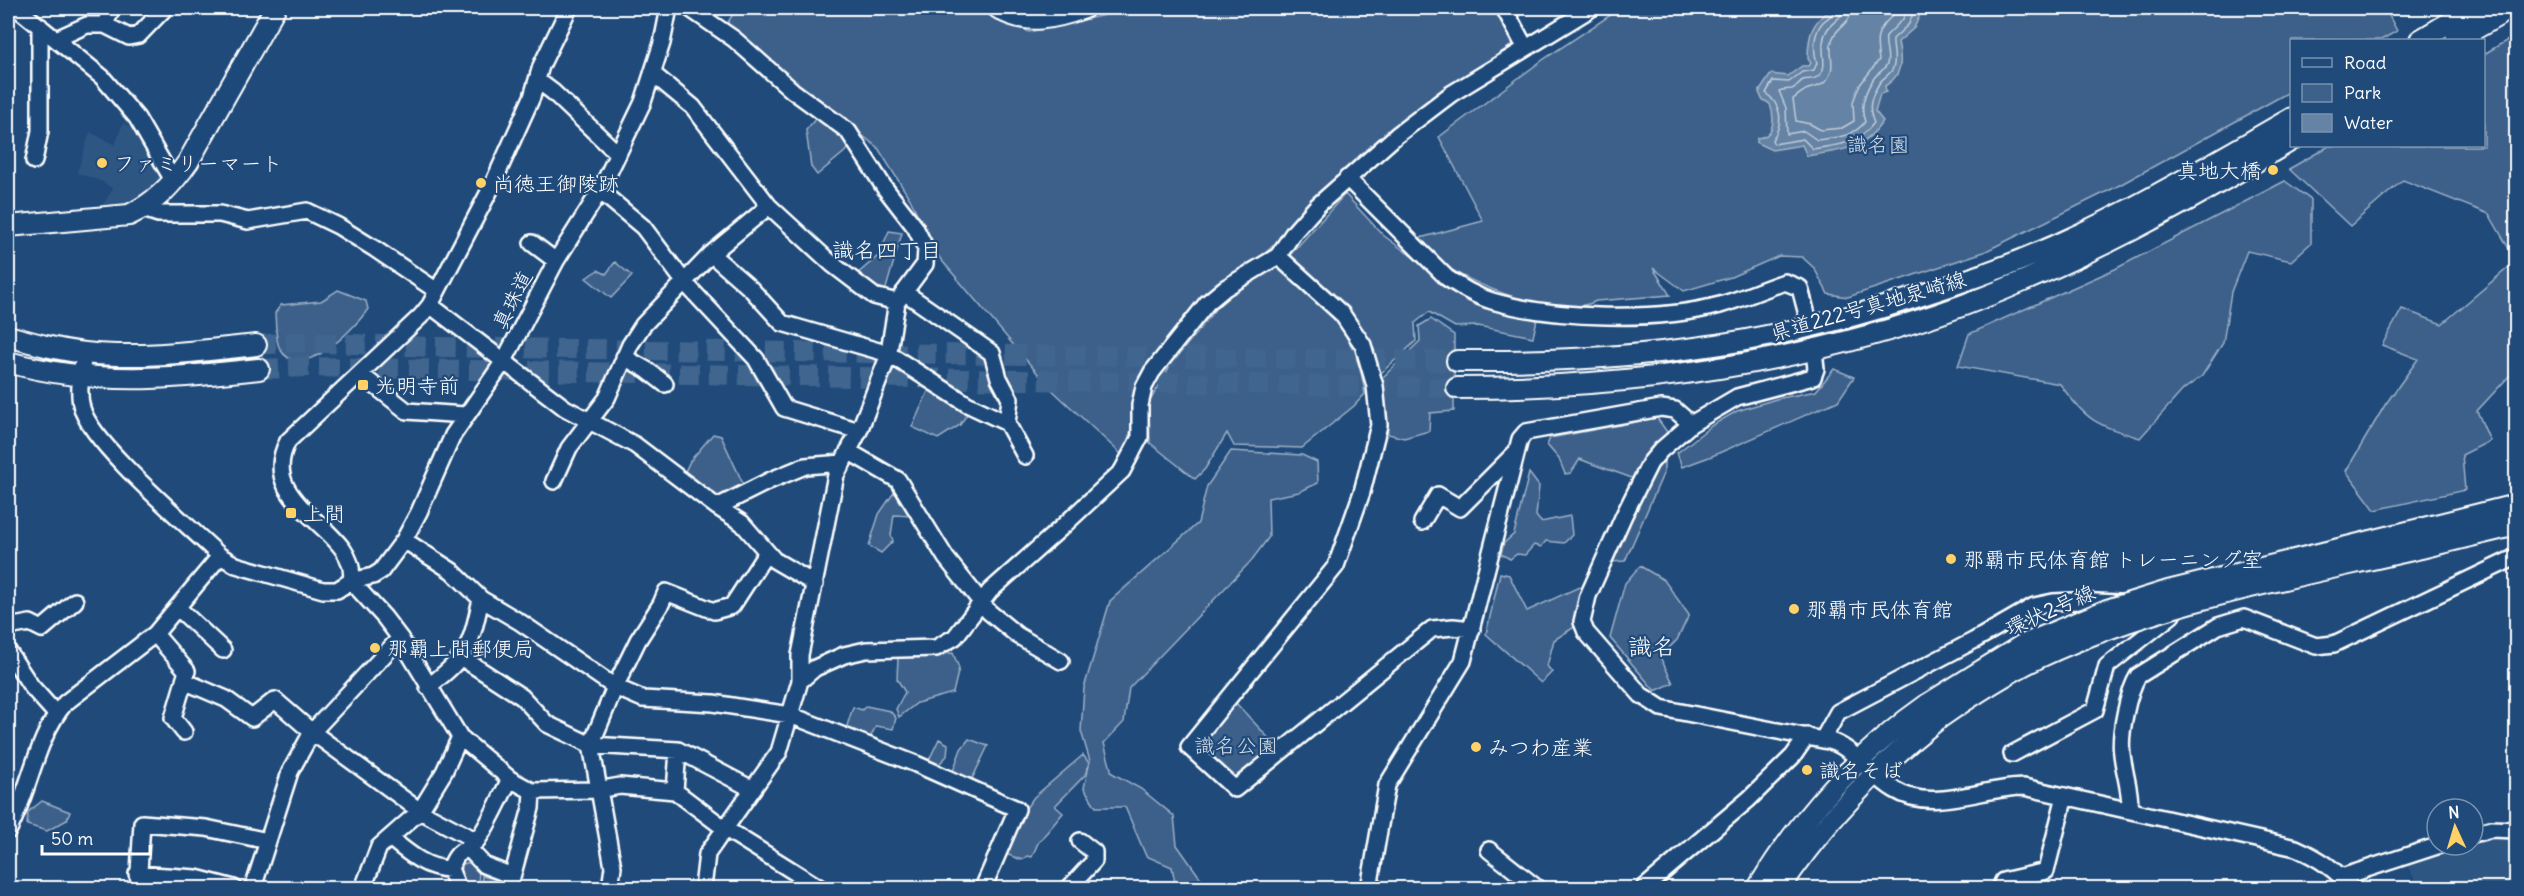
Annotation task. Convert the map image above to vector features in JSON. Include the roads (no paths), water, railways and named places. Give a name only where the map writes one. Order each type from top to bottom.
[{"type":"main road","points":[[8,226],[105,218],[129,214],[143,208],[174,182],[275,8]]},
{"type":"main road","points":[[998,8],[1017,16],[1041,19],[1084,8]]},
{"type":"main road","points":[[2422,39],[2474,8]]},
{"type":"main road","points":[[2458,39],[2511,8]]},
{"type":"main road","name":"県道222号真地泉崎線","points":[[1457,362],[1568,360],[1621,356],[1746,340],[1810,326],[1913,298],[2012,263],[2112,217],[2290,119]]},
{"type":"main road","name":"県道222号真地泉崎線","points":[[1457,388],[1567,386],[1628,382],[1678,376],[1814,351],[1922,319],[2004,289],[2106,243],[2196,197],[2290,141]]},
{"type":"main road","points":[[8,336],[84,353],[170,353],[256,345]]},
{"type":"main road","points":[[8,362],[81,378],[118,380],[170,378],[259,369]]},
{"type":"main road","name":"環状2号線","points":[[1758,888],[1789,842],[1860,760],[1904,722],[1933,712],[1978,691],[2038,658],[2114,626],[2427,537],[2517,505]]},
{"type":"main road","name":"環状2号線","points":[[2427,537],[2517,525]]},
{"type":"main road","name":"環状2号線","points":[[1780,888],[1809,846],[1933,712]]},
{"type":"street","points":[[17,8],[102,77],[137,118],[174,182]]},
{"type":"street","points":[[105,25],[112,8]]},
{"type":"street","points":[[56,39],[87,25],[105,25],[129,37],[139,35],[165,8]]},
{"type":"street","points":[[568,8],[532,97],[490,190],[434,298],[421,316],[288,441],[279,466],[288,489],[346,553],[351,567],[351,581],[400,638],[460,737],[510,779],[532,791],[620,786],[675,791],[797,882],[819,888]]},
{"type":"street","name":"真珠道","points":[[84,353],[81,406],[92,429],[110,450],[220,556],[236,565],[323,590],[337,590],[351,581],[373,576],[381,571],[404,540],[453,435],[504,361],[556,261],[600,191],[643,102],[653,74],[669,8]]},
{"type":"street","points":[[689,8],[734,39],[793,91],[849,131],[884,187],[915,227],[926,249],[924,264],[901,297],[889,354],[859,431],[836,475],[800,662],[800,681],[779,752],[707,854],[703,888]]},
{"type":"street","points":[[1504,8],[1525,46]]},
{"type":"street","points":[[800,681],[815,668],[844,655],[866,650],[936,648],[955,637],[990,591],[1062,528],[1122,471],[1140,438],[1140,405],[1144,387],[1157,365],[1207,303],[1225,288],[1278,256],[1294,232],[1318,205],[1397,135],[1451,94],[1525,46],[1592,8]]},
{"type":"street","points":[[34,161],[40,131],[40,26]]},
{"type":"street","points":[[653,74],[693,107],[769,206],[832,264],[874,296],[901,297],[992,352],[999,378],[1010,399],[1007,423],[1025,456]]},
{"type":"street","points":[[537,80],[553,92],[618,154]]},
{"type":"street","points":[[1347,178],[1447,278],[1466,290],[1490,300],[1541,311],[1619,316],[1658,315],[1719,306],[1785,282],[1800,288],[1810,326]]},
{"type":"street","points":[[600,191],[643,227],[685,283],[756,359],[784,408],[859,431]]},
{"type":"street","points":[[554,481],[569,448],[607,398],[624,357],[643,325],[711,254],[769,206]]},
{"type":"street","points":[[143,208],[158,214],[220,214],[248,221],[307,211],[357,237],[434,298],[504,361],[565,408],[635,445],[742,524],[774,560],[815,584]]},
{"type":"street","points":[[532,243],[556,261]]},
{"type":"street","points":[[711,254],[751,289],[783,323],[889,354],[967,404],[1007,423]]},
{"type":"street","points":[[1278,256],[1342,314],[1363,345],[1375,386],[1379,425],[1362,492],[1336,566],[1189,747],[1235,789],[1432,629],[1454,627],[1472,629]]},
{"type":"street","points":[[1814,351],[1816,369],[1809,379],[1768,387],[1737,397],[1691,424],[1661,450],[1643,475],[1581,616],[1583,627],[1641,695],[1661,708],[1823,739],[1844,746],[1896,791],[1926,800],[2007,787],[2024,787],[2296,848],[2318,858],[2346,883],[2425,851]]},
{"type":"street","points":[[624,357],[665,384]]},
{"type":"street","points":[[360,374],[407,411],[465,415]]},
{"type":"street","points":[[1369,888],[1387,785],[1463,661],[1520,439],[1526,432],[1660,408],[1675,410],[1691,424]]},
{"type":"street","points":[[1422,522],[1438,495],[1460,508],[1516,452]]},
{"type":"street","points":[[717,507],[805,466],[846,457],[898,480],[946,558],[981,603],[1017,635],[1061,661]]},
{"type":"street","points":[[404,540],[452,571],[481,599],[520,622],[615,687],[643,699],[713,703],[790,715],[916,764],[1017,809],[983,888]]},
{"type":"street","points":[[610,888],[613,867],[591,745],[615,687],[638,640],[666,592],[714,611],[732,606],[767,552]]},
{"type":"street","points":[[8,831],[13,810],[56,714],[64,703],[155,634],[220,556]]},
{"type":"street","points":[[2130,810],[2131,799],[2121,741],[2131,689],[2138,676],[2218,626],[2244,618],[2316,646],[2334,644],[2517,557]]},
{"type":"street","points":[[428,687],[462,658],[468,648],[481,599]]},
{"type":"street","points":[[8,627],[30,623],[42,629],[75,601]]},
{"type":"street","points":[[1823,739],[1838,712],[1975,640],[2034,606],[2073,601],[2165,602],[2172,615],[2107,666],[2095,710],[2012,754]]},
{"type":"street","points":[[178,608],[223,650]]},
{"type":"street","points":[[155,634],[187,671],[173,718],[184,732]]},
{"type":"street","points":[[253,888],[290,772],[312,732],[400,638]]},
{"type":"street","points":[[8,651],[31,686],[56,714]]},
{"type":"street","points":[[462,658],[522,698],[546,724],[591,745],[678,750],[752,789]]},
{"type":"street","points":[[184,681],[226,699],[252,718],[274,700],[312,732],[420,811],[472,844],[484,865],[511,882],[531,808],[532,791]]},
{"type":"street","points":[[1644,888],[1749,799],[1793,756],[1807,736]]},
{"type":"street","points":[[363,888],[379,847],[420,811],[444,772],[460,737]]},
{"type":"street","points":[[675,791],[678,750]]},
{"type":"street","points":[[458,888],[450,869],[454,857],[472,844],[510,779]]},
{"type":"street","points":[[2000,888],[2003,881],[2046,871],[2065,796]]},
{"type":"street","points":[[234,888],[196,878],[137,881],[142,823],[206,828],[268,841]]},
{"type":"street","points":[[2485,830],[2491,828],[2517,830]]},
{"type":"street","points":[[390,838],[428,865],[450,869]]},
{"type":"street","points":[[1069,888],[1095,861],[1094,852],[1080,841]]},
{"type":"street","points":[[1489,850],[1537,888]]},
{"type":"water","points":[[1832,8],[1923,8],[1914,28],[1898,42],[1900,67],[1895,77],[1885,86],[1886,92],[1880,94],[1875,111],[1883,121],[1867,139],[1849,148],[1830,152],[1807,156],[1802,145],[1772,150],[1757,143],[1757,138],[1767,134],[1773,121],[1770,104],[1762,99],[1759,92],[1771,74],[1788,76],[1802,66],[1809,66],[1811,63],[1808,59],[1809,42],[1812,29]]},
{"type":"tunnel","points":[[256,345],[298,342],[434,347],[1457,361]]},
{"type":"tunnel","points":[[259,369],[307,367],[1457,388]]},
{"type":"place","name":"ファミリーマート","points":[[102,163]]},
{"type":"place","name":"真地大橋","points":[[2273,170]]},
{"type":"place","name":"尚徳王御陵跡","points":[[481,183]]},
{"type":"place","name":"光明寺前","points":[[363,385]]},
{"type":"place","name":"上間","points":[[291,513]]},
{"type":"place","name":"那覇市民体育館 トレーニング室","points":[[1951,559]]},
{"type":"place","name":"那覇市民体育館","points":[[1794,609]]},
{"type":"place","name":"那覇上間郵便局","points":[[375,648]]},
{"type":"place","name":"みつわ産業","points":[[1476,747]]},
{"type":"place","name":"識名そば","points":[[1807,770]]},
{"type":"district","name":"識名四丁目","points":[[887,250]]},
{"type":"district","name":"識名","points":[[1652,646]]},
{"type":"park label","name":"識名園","points":[[1878,144]]},
{"type":"park label","name":"識名公園","points":[[1236,745]]}]
